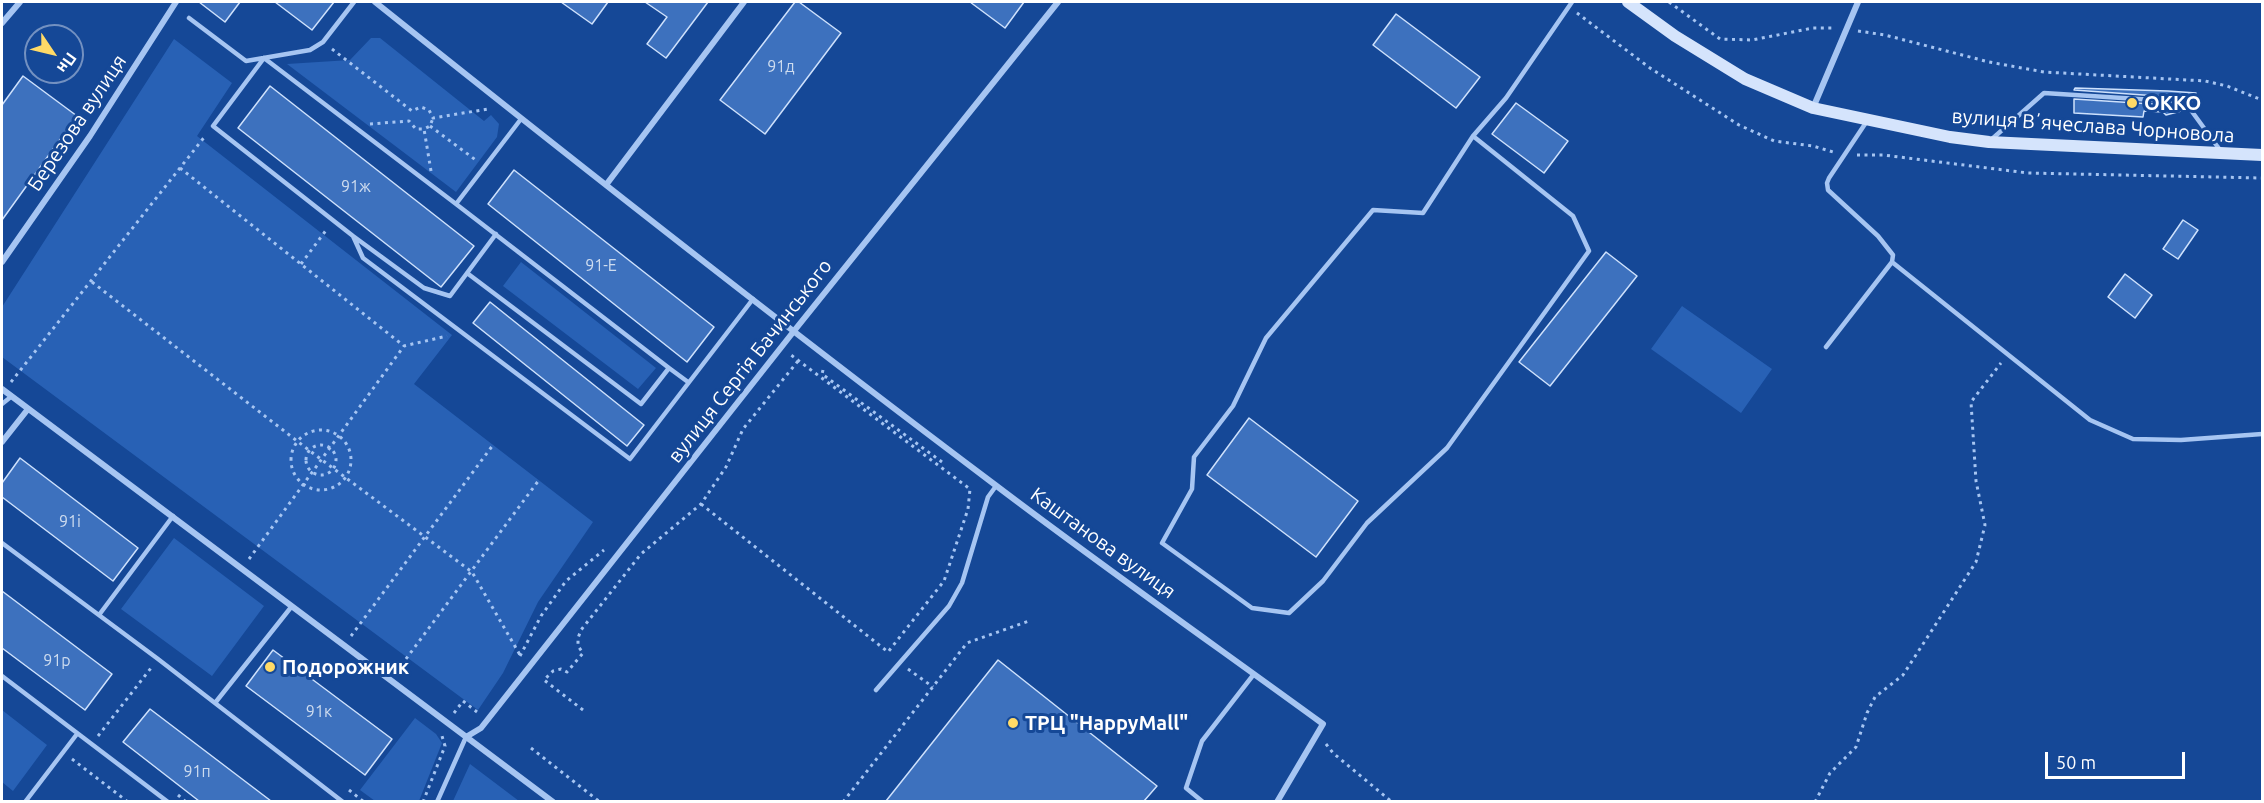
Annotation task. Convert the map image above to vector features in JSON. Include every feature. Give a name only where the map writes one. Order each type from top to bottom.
[{"type":"main road","name":"вулиця Вʼячеслава Чорновола","points":[[1628,2],[1675,36],[1745,79],[1813,108],[1867,121],[1989,142],[2262,156]]},
{"type":"street","points":[[2,23],[20,2]]},
{"type":"street","name":"Березова вулиця","points":[[2,262],[90,136],[177,2]]},
{"type":"street","name":"Каштанова вулиця","points":[[375,2],[521,119],[996,486],[1323,724],[1317,734]]},
{"type":"street","points":[[606,185],[744,2]]},
{"type":"street","name":"вулиця Сергія Бачинського","points":[[466,737],[481,728],[794,331],[1058,2]]},
{"type":"street","points":[[1813,108],[1858,2]]},
{"type":"street","points":[[3,390],[553,801]]},
{"type":"street","points":[[2,442],[28,409]]},
{"type":"street","points":[[1277,801],[1317,734]]},
{"type":"lane","points":[[189,18],[246,60],[310,50],[323,42],[354,2]]},
{"type":"lane","points":[[1473,136],[1573,216],[1590,251],[1447,448],[1367,523],[1323,581],[1289,613],[1252,608],[1162,543],[1192,489],[1194,457],[1233,406],[1266,338],[1373,210],[1423,213],[1473,136],[1506,98],[1572,2]]},
{"type":"lane","points":[[264,58],[688,382]]},
{"type":"lane","points":[[264,58],[213,126],[353,236],[424,288],[450,296],[496,234]]},
{"type":"lane","points":[[1989,142],[2044,93],[2185,102],[2224,154]]},
{"type":"lane","points":[[456,204],[521,119]]},
{"type":"lane","points":[[1826,347],[1892,262],[1891,251],[1828,190],[1827,186],[1829,178],[1867,121]]},
{"type":"lane","points":[[353,236],[363,258],[630,459],[753,299]]},
{"type":"lane","points":[[1892,262],[2090,420],[2133,439],[2181,440],[2262,434]]},
{"type":"lane","points":[[467,273],[641,404],[669,368]]},
{"type":"lane","points":[[2,404],[12,396]]},
{"type":"lane","points":[[876,690],[949,606],[962,583],[988,496],[996,486]]},
{"type":"lane","points":[[99,615],[173,516]]},
{"type":"lane","points":[[2,543],[343,801]]},
{"type":"lane","points":[[215,703],[292,606]]},
{"type":"lane","points":[[1203,801],[1186,788],[1202,741],[1254,674]]},
{"type":"lane","points":[[2,676],[168,801]]},
{"type":"lane","points":[[25,801],[77,734]]},
{"type":"lane","points":[[437,801],[466,737]]},
{"type":"path","points":[[1669,2],[1720,39],[1752,39],[1813,28],[1846,29],[1885,35],[1989,62],[2044,72],[2205,81],[2227,86],[2262,100]]},
{"type":"path","points":[[323,42],[412,111]]},
{"type":"path","points":[[433,118],[488,108],[496,99]]},
{"type":"path","points":[[421,107],[429,110],[433,118],[430,126],[424,129],[416,129],[409,120],[412,111],[421,107]]},
{"type":"path","points":[[360,131],[364,125],[409,120]]},
{"type":"path","points":[[430,126],[484,167]]},
{"type":"path","points":[[424,129],[432,178],[428,183]]},
{"type":"path","points":[[3,390],[92,282],[202,140]]},
{"type":"path","points":[[180,168],[404,346]]},
{"type":"path","points":[[301,264],[333,220]]},
{"type":"path","points":[[92,282],[297,442],[472,572],[520,656]]},
{"type":"path","points":[[242,568],[404,346],[452,335]]},
{"type":"path","points":[[1815,801],[1830,773],[1856,747],[1875,697],[1903,675],[1976,562],[1985,525],[1976,481],[1971,402],[2008,355]]},
{"type":"path","points":[[583,710],[544,680],[553,671],[561,669],[567,672],[583,652],[578,646],[581,630],[641,554],[701,504],[726,467],[743,429],[798,361],[970,489],[968,509],[945,581],[888,652],[701,504]]},
{"type":"path","points":[[312,431],[330,431],[339,435],[350,450],[352,460],[346,477],[331,489],[322,490],[304,485],[293,469],[293,450],[297,442],[312,431]]},
{"type":"path","points":[[345,645],[493,445]]},
{"type":"path","points":[[317,446],[330,448],[336,455],[333,468],[326,474],[313,472],[307,460],[310,451],[317,446]]},
{"type":"path","points":[[391,679],[539,480]]},
{"type":"path","points":[[517,663],[541,616],[566,581],[610,545]]},
{"type":"path","points":[[843,801],[967,644],[1029,621]]},
{"type":"path","points":[[92,745],[158,659]]},
{"type":"path","points":[[423,801],[445,746],[444,737],[438,732],[462,702],[478,713],[484,705]]},
{"type":"path","points":[[1317,734],[1334,753],[1392,801]]},
{"type":"path","points":[[531,748],[600,801]]},
{"type":"path","points":[[72,759],[128,801]]},
{"type":"path","points":[[346,787],[364,801]]},
{"type":"shaded area","points":[[371,38],[380,38],[484,121],[491,115],[499,124],[497,137],[456,192],[287,64],[350,60]]},
{"type":"shaded area","points":[[174,39],[232,83],[197,136],[452,335],[414,384],[593,522],[538,602],[503,673],[478,710],[2,357],[2,307]]},
{"type":"shaded area","points":[[521,262],[656,368],[638,389],[503,286]]},
{"type":"shaded area","points":[[1682,306],[1772,369],[1741,413],[1651,349]]},
{"type":"shaded area","points":[[174,538],[264,606],[212,676],[121,609]]},
{"type":"shaded area","points":[[2,710],[47,745],[13,791],[2,782]]},
{"type":"shaded area","points":[[415,718],[436,734],[442,743],[419,801],[375,801],[360,790]]},
{"type":"shaded area","points":[[470,764],[519,801],[453,801]]},
{"type":"building","points":[[199,2],[240,2],[225,22]]},
{"type":"building","points":[[275,2],[334,2],[312,30]]},
{"type":"building","points":[[561,2],[608,2],[592,24]]},
{"type":"building","points":[[645,2],[708,2],[666,58],[647,44],[667,17]]},
{"type":"building","points":[[795,2],[799,2],[841,33],[765,134],[720,100]]},
{"type":"building","points":[[970,2],[1024,2],[1005,28]]},
{"type":"building","points":[[1396,14],[1480,77],[1456,108],[1373,45]]},
{"type":"building","points":[[23,76],[24,84],[34,84],[77,116],[2,220],[2,105]]},
{"type":"building","points":[[270,86],[474,246],[441,287],[238,128]]},
{"type":"building","points":[[2075,88],[2196,93],[2191,103],[2185,98],[2074,90]]},
{"type":"building","points":[[2074,99],[2183,106],[2185,110],[2166,115],[2163,112],[2144,111],[2143,117],[2074,113]]},
{"type":"building","points":[[1516,103],[1568,141],[1544,173],[1492,134]]},
{"type":"building","points":[[514,170],[714,327],[687,362],[488,204]]},
{"type":"building","points":[[2183,220],[2198,230],[2178,259],[2163,249]]},
{"type":"building","points":[[1606,252],[1637,276],[1550,386],[1519,362]]},
{"type":"building","points":[[2125,274],[2152,295],[2135,318],[2108,297]]},
{"type":"building","points":[[490,302],[644,425],[627,446],[473,323]]},
{"type":"building","points":[[1249,418],[1358,501],[1316,557],[1207,475]]},
{"type":"building","points":[[20,458],[138,548],[113,581],[2,497],[2,483]]},
{"type":"building","points":[[2,591],[112,674],[85,710],[2,648]]},
{"type":"building","points":[[273,650],[392,739],[365,775],[246,686]]},
{"type":"building","name":"ТРЦ \"HappyMall\"","points":[[998,660],[1157,786],[1144,801],[886,801]]},
{"type":"building","points":[[150,709],[271,801],[199,801],[123,742]]},
{"type":"place","name":"ОККО","points":[[2132,103]]},
{"type":"place","name":"Подорожник","points":[[270,667]]},
{"type":"place","name":"ТРЦ \"HappyMall\"","points":[[1013,723]]}]
